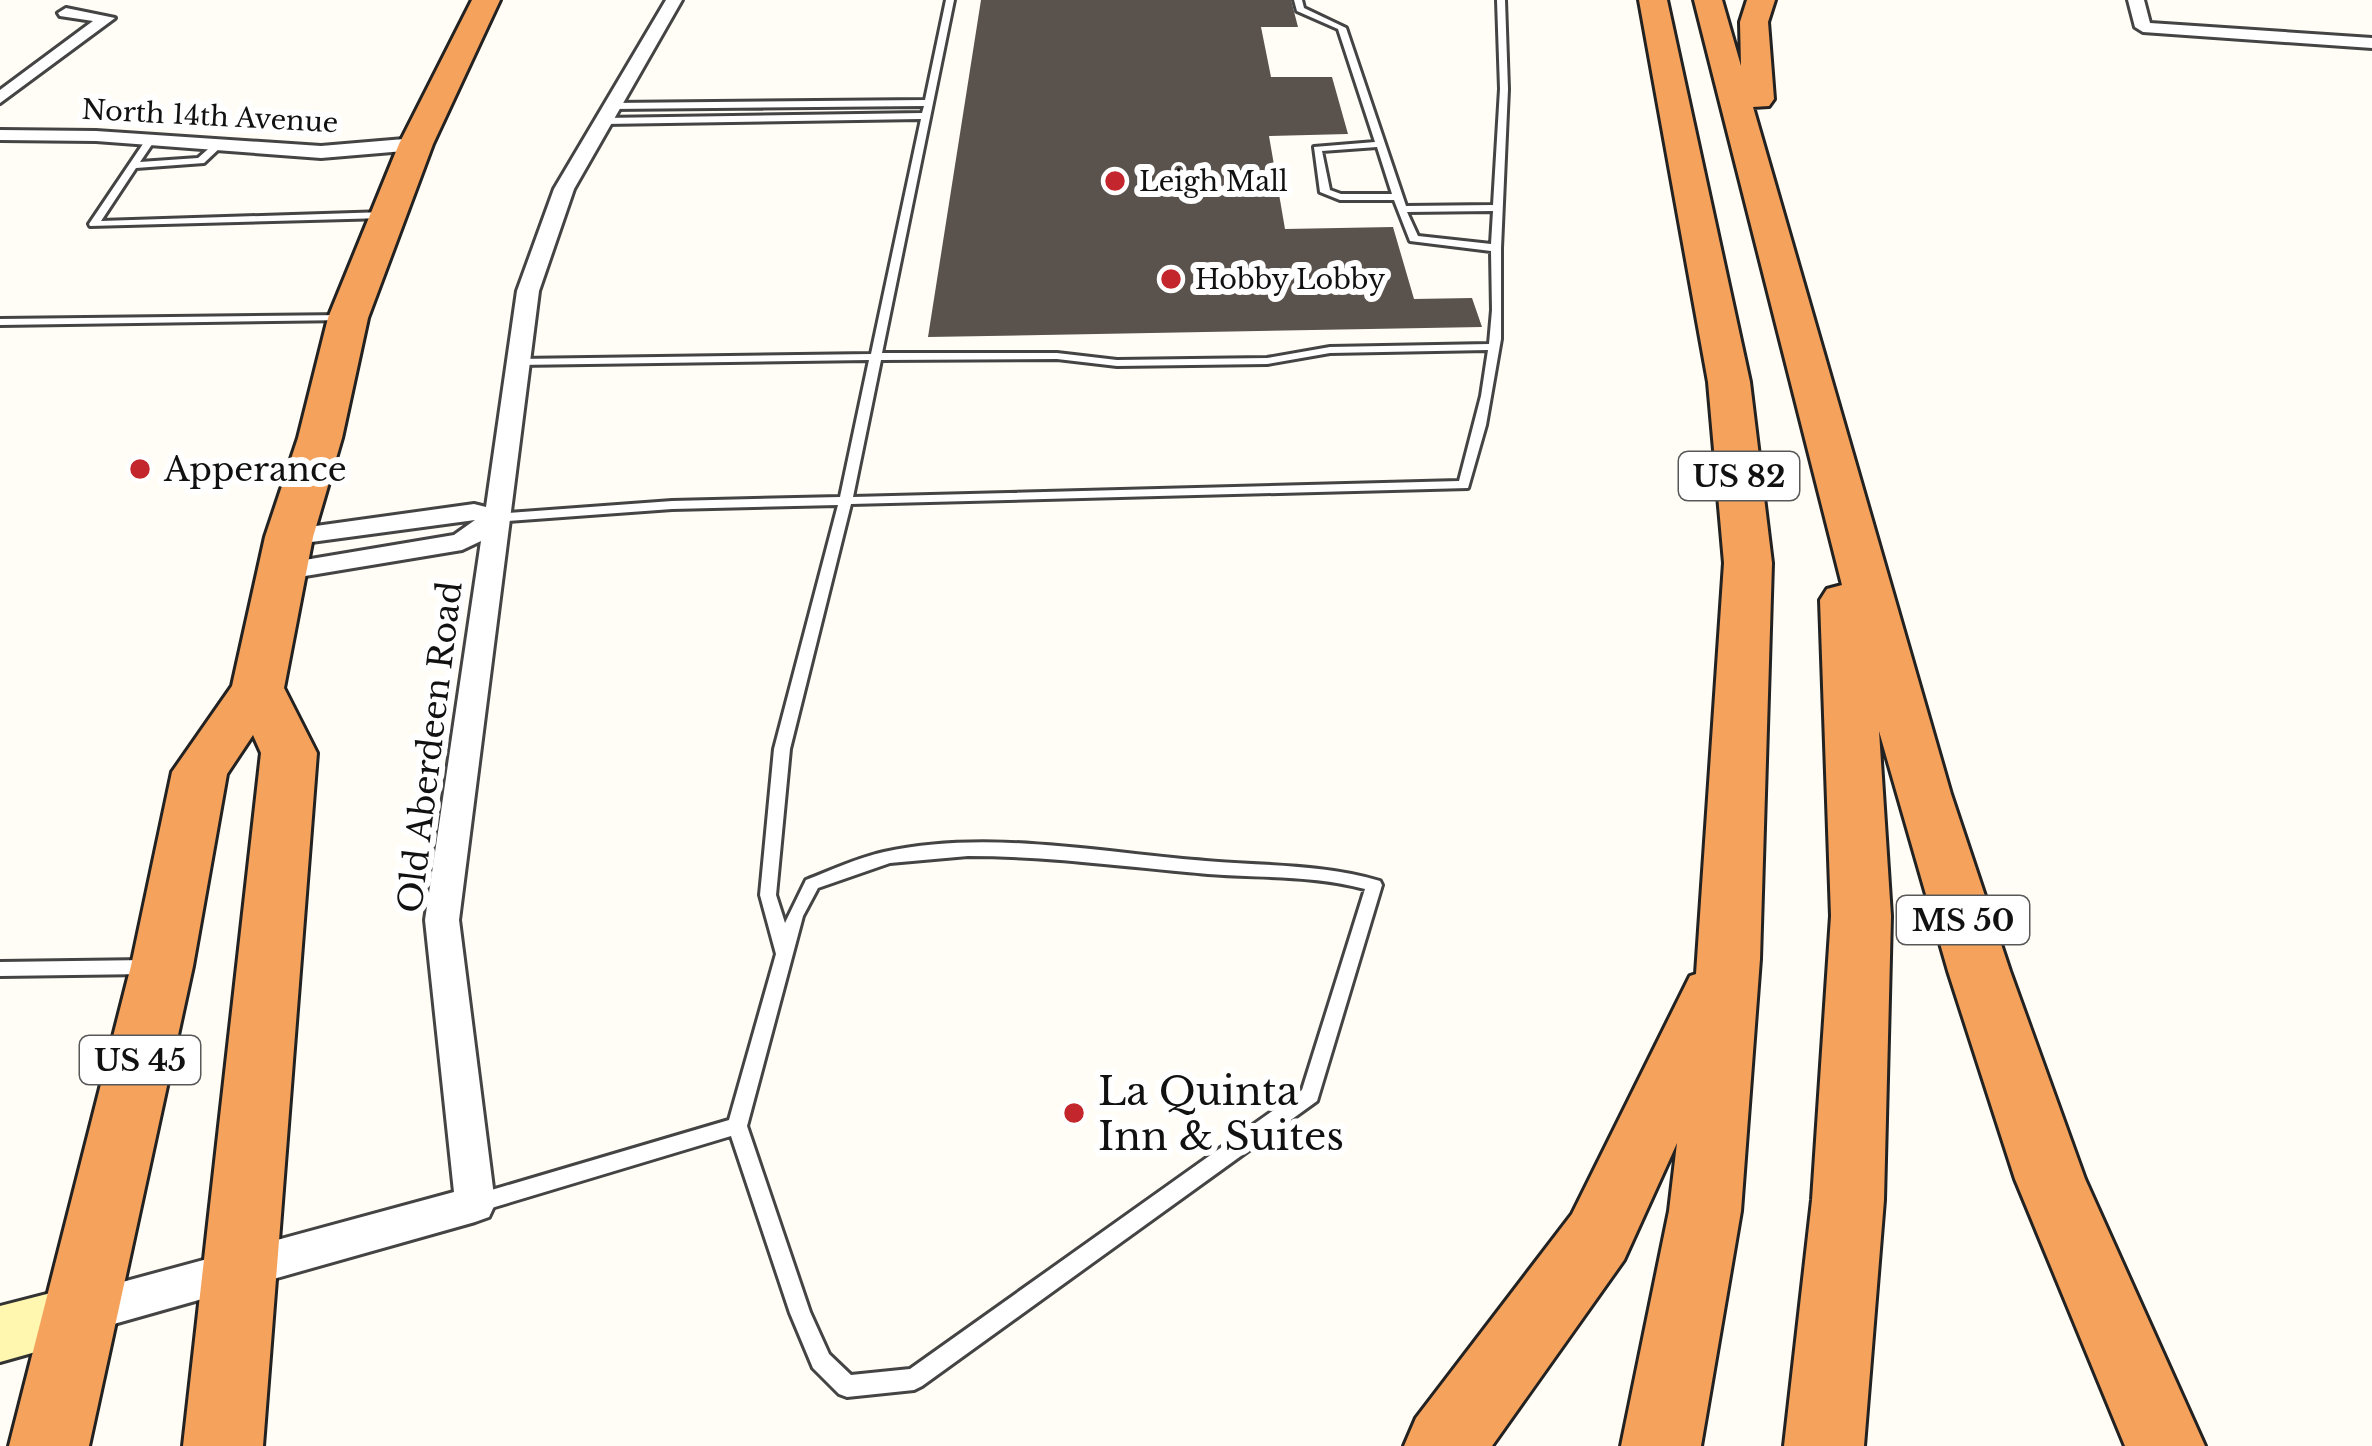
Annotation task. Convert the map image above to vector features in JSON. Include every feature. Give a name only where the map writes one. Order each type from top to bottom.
[{"type":"highway","name":"US 45","points":[[49,1446],[162,966],[200,772],[258,688],[285,554],[320,438],[348,318],[416,144],[486,0]]},
{"type":"highway","points":[[1635,0],[1665,56]]},
{"type":"highway","name":"US 82","points":[[1653,0],[1730,382],[1748,563],[1729,959],[1706,1211],[1661,1446]]},
{"type":"highway","name":"US 82","points":[[1708,0],[1810,378],[1850,628],[1861,916],[1848,1200],[1824,1446]]},
{"type":"highway","points":[[1757,179],[1754,22],[1761,0]]},
{"type":"highway","name":"MS 50","points":[[1810,378],[1924,794],[1978,971],[2050,1179],[2164,1446]]},
{"type":"highway","points":[[224,1446],[289,753],[258,688]]},
{"type":"highway","points":[[1444,1446],[1598,1237],[1729,959]]},
{"type":"street","name":"Old Aberdeen Road","points":[[475,1204],[442,920],[528,291],[565,189],[674,0]]},
{"type":"street","points":[[2136,0],[2143,27],[2372,43]]},
{"type":"street","points":[[0,98],[107,19],[66,13]]},
{"type":"street","name":"North 14th Avenue","points":[[0,135],[321,152],[416,144]]},
{"type":"street","points":[[285,554],[462,542],[496,518]]},
{"type":"street","points":[[0,1334],[475,1204]]},
{"type":"lane","points":[[785,957],[768,895],[782,749],[846,500],[950,0]]},
{"type":"lane","points":[[1298,0],[1300,9],[1342,28],[1414,239],[1496,248]]},
{"type":"lane","points":[[496,518],[672,505],[1465,484],[1491,391],[1495,347],[1504,89],[1501,0]]},
{"type":"lane","points":[[609,114],[927,109]]},
{"type":"lane","points":[[609,114],[927,109]]},
{"type":"lane","points":[[150,140],[94,224],[388,215]]},
{"type":"lane","points":[[1380,143],[1317,149],[1325,192],[1400,204],[1498,208]]},
{"type":"lane","points":[[132,166],[201,161],[218,145]]},
{"type":"lane","points":[[0,322],[348,318]]},
{"type":"lane","points":[[518,362],[876,356],[1058,356],[1117,363],[1267,361],[1330,350],[1495,347]]},
{"type":"lane","points":[[1059,852],[1206,868],[1334,872],[1374,885],[1310,1096],[914,1379],[847,1385],[821,1361],[800,1313],[737,1126],[795,916],[812,884],[888,857],[1059,852]]},
{"type":"lane","points":[[0,968],[162,966]]},
{"type":"lane","points":[[475,1204],[737,1126]]},
{"type":"building","name":"Leigh Mall","points":[[981,0],[1291,0],[1298,27],[1261,27],[1271,77],[1332,77],[1348,134],[1269,136],[1285,229],[1393,227],[1414,299],[1472,298],[1482,327],[928,337]]},
{"type":"place","name":"Leigh Mall","points":[[1115,181]]},
{"type":"place","name":"Hobby Lobby","points":[[1171,279]]},
{"type":"place","name":"Apperance","points":[[140,469]]},
{"type":"place","name":"La Quinta Inn & Suites","points":[[1074,1113]]}]
